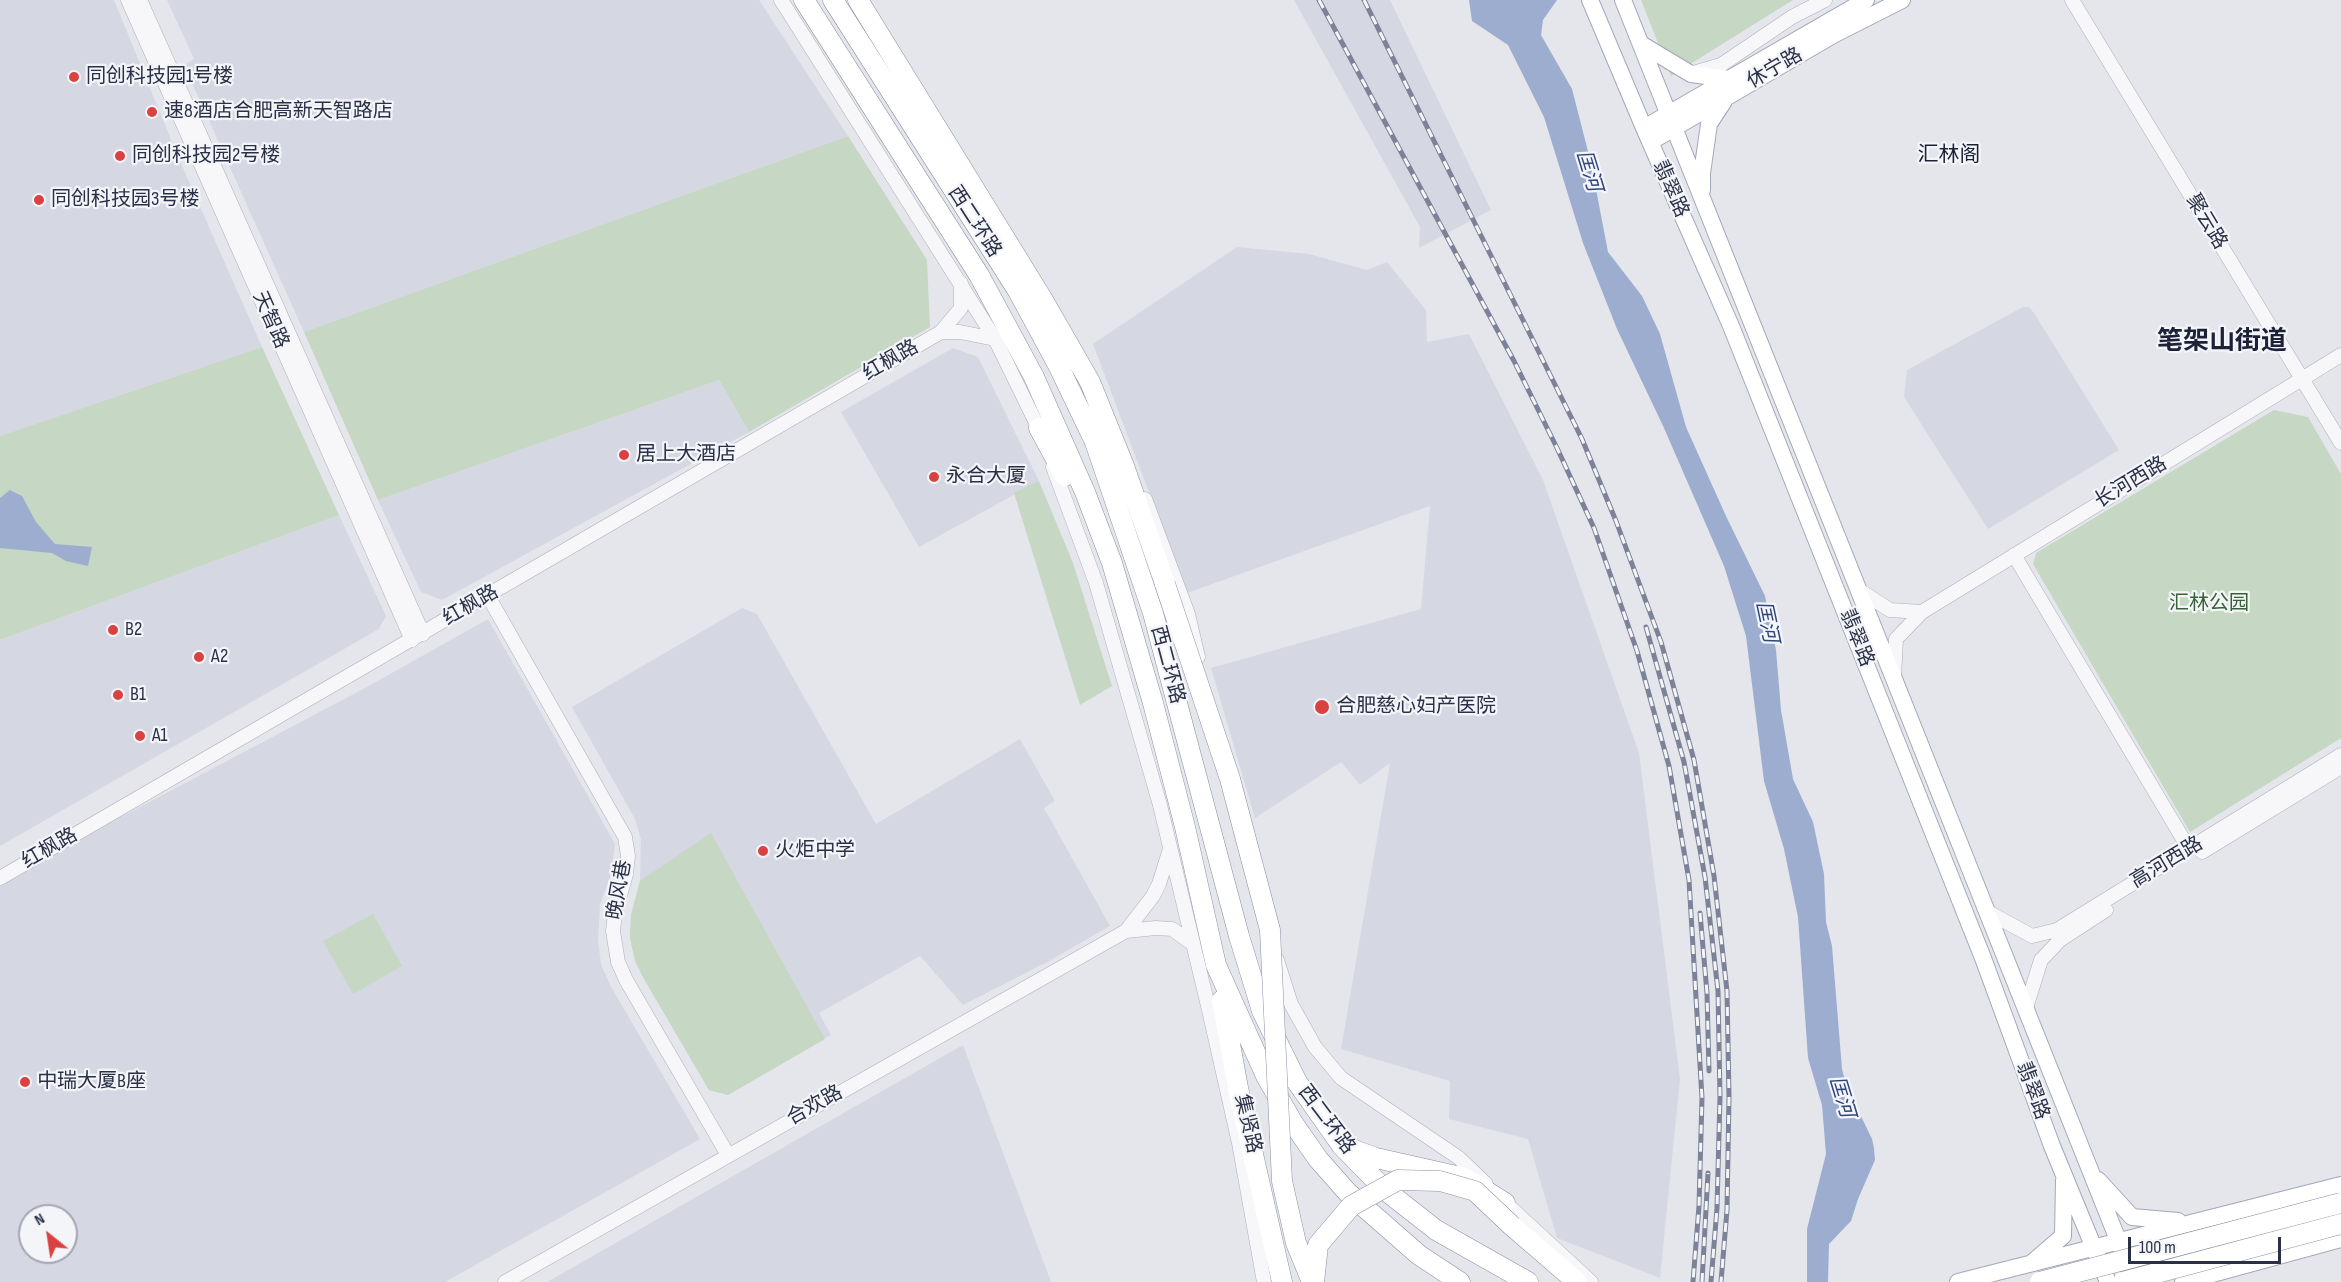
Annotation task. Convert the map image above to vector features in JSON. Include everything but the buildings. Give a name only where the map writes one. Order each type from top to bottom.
[{"type":"highway","name":"西二环路","points":[[804,0],[979,275],[1034,377],[1085,492],[1112,562],[1153,703],[1185,827],[1216,965],[1266,1076],[1293,1123],[1318,1159],[1348,1193],[1419,1255],[1460,1282]]},
{"type":"highway","name":"西二环路","points":[[833,0],[1018,291],[1058,364],[1096,445],[1153,614],[1239,936],[1262,1011],[1296,1082],[1335,1137],[1385,1190],[1436,1230],[1528,1282]]},
{"type":"highway","name":"西二环路","points":[[858,0],[1043,300],[1090,382],[1124,466],[1166,584]]},
{"type":"highway","points":[[1039,428],[1112,562]]},
{"type":"highway","points":[[1096,445],[1166,584],[1230,778],[1270,930],[1282,1181],[1296,1243],[1313,1282]]},
{"type":"highway","name":"集贤路","points":[[1216,965],[1239,1088],[1282,1282]]},
{"type":"highway","points":[[1226,1088],[1261,1188]]},
{"type":"highway","points":[[1335,1137],[1354,1150],[1376,1158],[1465,1178],[1505,1203]]},
{"type":"highway","points":[[1313,1282],[1318,1245],[1351,1206],[1398,1180],[1440,1181],[1475,1191],[1577,1282]]},
{"type":"highway","points":[[2040,1282],[2341,1203]]},
{"type":"highway","points":[[2123,1282],[2341,1224]]},
{"type":"main road","name":"翡翠路","points":[[1623,0],[2134,1282]]},
{"type":"main road","name":"休宁路","points":[[1647,135],[1671,121],[1729,79],[1866,0]]},
{"type":"main road","name":"休宁路","points":[[1671,121],[1725,99],[1833,35],[1902,0]]},
{"type":"main road","name":"翡翠路","points":[[1593,8],[1731,326],[1983,958],[2064,1173],[2108,1282]]},
{"type":"main road","points":[[1641,44],[1691,74],[1729,79]]},
{"type":"main road","points":[[1702,197],[1702,173],[1709,124],[1725,99]]},
{"type":"main road","points":[[2031,1264],[2063,1236],[2064,1173]]},
{"type":"main road","points":[[2091,1173],[2132,1217],[2195,1222]]},
{"type":"main road","points":[[1958,1282],[2341,1185]]},
{"type":"main road","points":[[2191,1281],[2341,1239]]},
{"type":"street","name":"天智路","points":[[128,0],[417,637]]},
{"type":"street","name":"天智路","points":[[140,0],[417,637]]},
{"type":"street","points":[[781,0],[995,339],[1039,428],[1096,584],[1160,805],[1226,1088],[1255,1225],[1264,1282]]},
{"type":"street","points":[[1691,74],[1721,65],[1792,17],[1825,0]]},
{"type":"street","name":"聚云路","points":[[2072,0],[2341,443]]},
{"type":"street","points":[[941,332],[961,308],[961,283]]},
{"type":"street","name":"红枫路","points":[[0,878],[941,332]]},
{"type":"street","points":[[941,332],[960,332],[995,339]]},
{"type":"street","name":"长河西路","points":[[1894,677],[1896,639],[1922,612],[2341,355]]},
{"type":"street","points":[[1124,466],[1141,486],[1188,614],[1231,811],[1291,1004],[1315,1047],[1341,1078],[1459,1158],[1591,1282]]},
{"type":"street","points":[[2014,555],[2189,849]]},
{"type":"street","points":[[1859,590],[1890,610],[1922,612]]},
{"type":"street","name":"晚风巷","points":[[488,596],[625,837],[628,856],[626,874],[615,913],[613,931],[618,962],[626,980],[729,1155]]},
{"type":"street","name":"高河西路","points":[[1988,912],[2032,936],[2057,930],[2341,755]]},
{"type":"street","name":"高河西路","points":[[2026,1008],[2041,960],[2060,940],[2341,768]]},
{"type":"street","points":[[1126,931],[1160,884],[1169,849]]},
{"type":"street","points":[[1126,931],[1172,929],[1193,944]]},
{"type":"street","name":"合欢路","points":[[505,1282],[1126,931]]},
{"type":"shaded area","points":[[0,0],[114,0],[179,159],[262,347],[0,436]]},
{"type":"shaded area","points":[[167,0],[759,0],[848,136],[304,332],[184,65],[194,59]]},
{"type":"shaded area","points":[[1294,0],[1390,0],[1491,210],[1419,248],[1420,227]]},
{"type":"shaded area","points":[[1237,247],[1309,254],[1367,270],[1387,262],[1426,310],[1427,342],[1469,334],[1543,480],[1639,753],[1680,1079],[1660,1278],[1557,1238],[1528,1139],[1449,1119],[1450,1081],[1341,1049],[1390,763],[1360,785],[1341,762],[1255,818],[1211,668],[1421,609],[1430,506],[1187,593],[1093,344]]},
{"type":"shaded area","points":[[2023,307],[2029,307],[2034,313],[2119,450],[1988,529],[1904,397],[1907,370]]},
{"type":"shaded area","points":[[953,348],[978,357],[1039,481],[919,547],[841,412]]},
{"type":"shaded area","points":[[719,380],[749,432],[442,600],[421,592],[378,500]]},
{"type":"shaded area","points":[[339,515],[386,616],[379,629],[0,846],[0,640]]},
{"type":"shaded area","name":"火炬中学","points":[[742,608],[757,614],[876,824],[1020,739],[1055,801],[1044,808],[1110,926],[1049,961],[963,1005],[920,956],[819,1013],[831,1035],[728,1095],[709,1090],[635,961],[630,938],[631,915],[640,881],[641,840],[635,819],[572,707]]},
{"type":"shaded area","points":[[488,619],[615,844],[611,874],[600,905],[598,941],[601,964],[610,985],[700,1139],[445,1282],[0,1282],[0,886],[100,828],[367,687]]},
{"type":"shaded area","points":[[963,1045],[1051,1282],[547,1282]]},
{"type":"green space","points":[[1641,0],[1793,0],[1671,76]]},
{"type":"green space","points":[[848,136],[927,260],[930,327],[749,432],[719,380],[378,500],[304,332]]},
{"type":"green space","points":[[262,347],[339,515],[0,640],[0,436]]},
{"type":"green space","name":"汇林公园","points":[[2274,410],[2308,417],[2341,474],[2341,738],[2190,832],[2033,564],[2036,553]]},
{"type":"green space","points":[[1039,481],[1073,563],[1112,686],[1080,705],[1014,493]]},
{"type":"green space","points":[[711,833],[825,1039],[728,1095],[709,1090],[644,979],[635,961],[630,938],[631,915],[640,881]]},
{"type":"green space","points":[[373,914],[402,966],[353,994],[323,941]]},
{"type":"water","name":"匡河","points":[[1469,0],[1557,0],[1543,20],[1541,35],[1572,89],[1591,163],[1608,252],[1642,296],[1660,334],[1686,427],[1765,596],[1776,650],[1781,710],[1793,779],[1813,822],[1824,874],[1826,922],[1832,946],[1842,1069],[1846,1085],[1872,1139],[1874,1148],[1875,1160],[1851,1221],[1829,1244],[1828,1282],[1807,1282],[1807,1229],[1826,1154],[1822,1105],[1808,1058],[1798,917],[1784,849],[1764,781],[1746,636],[1724,566],[1664,428],[1617,329],[1583,243],[1544,117],[1508,45],[1472,21]]},
{"type":"water","points":[[10,490],[22,496],[36,522],[55,544],[92,547],[88,566],[66,561],[52,553],[0,548],[0,498]]},
{"type":"railway","points":[[1319,0],[1514,361],[1557,448],[1594,528],[1637,651],[1669,766],[1689,880],[1702,1098],[1699,1206],[1693,1282]]},
{"type":"railway","points":[[1364,0],[1582,439],[1616,521],[1661,642],[1694,760],[1714,876],[1727,991],[1729,1097],[1727,1210],[1721,1282]]},
{"type":"railway","points":[[1646,627],[1684,762],[1705,877],[1718,991],[1720,1097],[1717,1208],[1711,1282]]},
{"type":"railway","points":[[1700,913],[1707,993],[1709,1071]]},
{"type":"railway","points":[[1702,1282],[1708,1173]]},
{"type":"place","name":"同创科技园1号楼","points":[[74,77]]},
{"type":"place","name":"速8酒店合肥高新天智路店","points":[[152,112]]},
{"type":"place","name":"同创科技园2号楼","points":[[120,156]]},
{"type":"place","name":"同创科技园3号楼","points":[[39,200]]},
{"type":"place","name":"居上大酒店","points":[[624,455]]},
{"type":"place","name":"永合大厦","points":[[934,477]]},
{"type":"place","name":"B2","points":[[113,630]]},
{"type":"place","name":"A2","points":[[199,657]]},
{"type":"place","name":"B1","points":[[118,695]]},
{"type":"place","name":"合肥慈心妇产医院","points":[[1322,707]]},
{"type":"place","name":"A1","points":[[140,736]]},
{"type":"place","name":"火炬中学","points":[[763,851]]},
{"type":"place","name":"中瑞大厦B座","points":[[25,1082]]},
{"type":"district","name":"汇林阁","points":[[1949,156]]},
{"type":"district","name":"笔架山街道","points":[[2222,342]]}]
